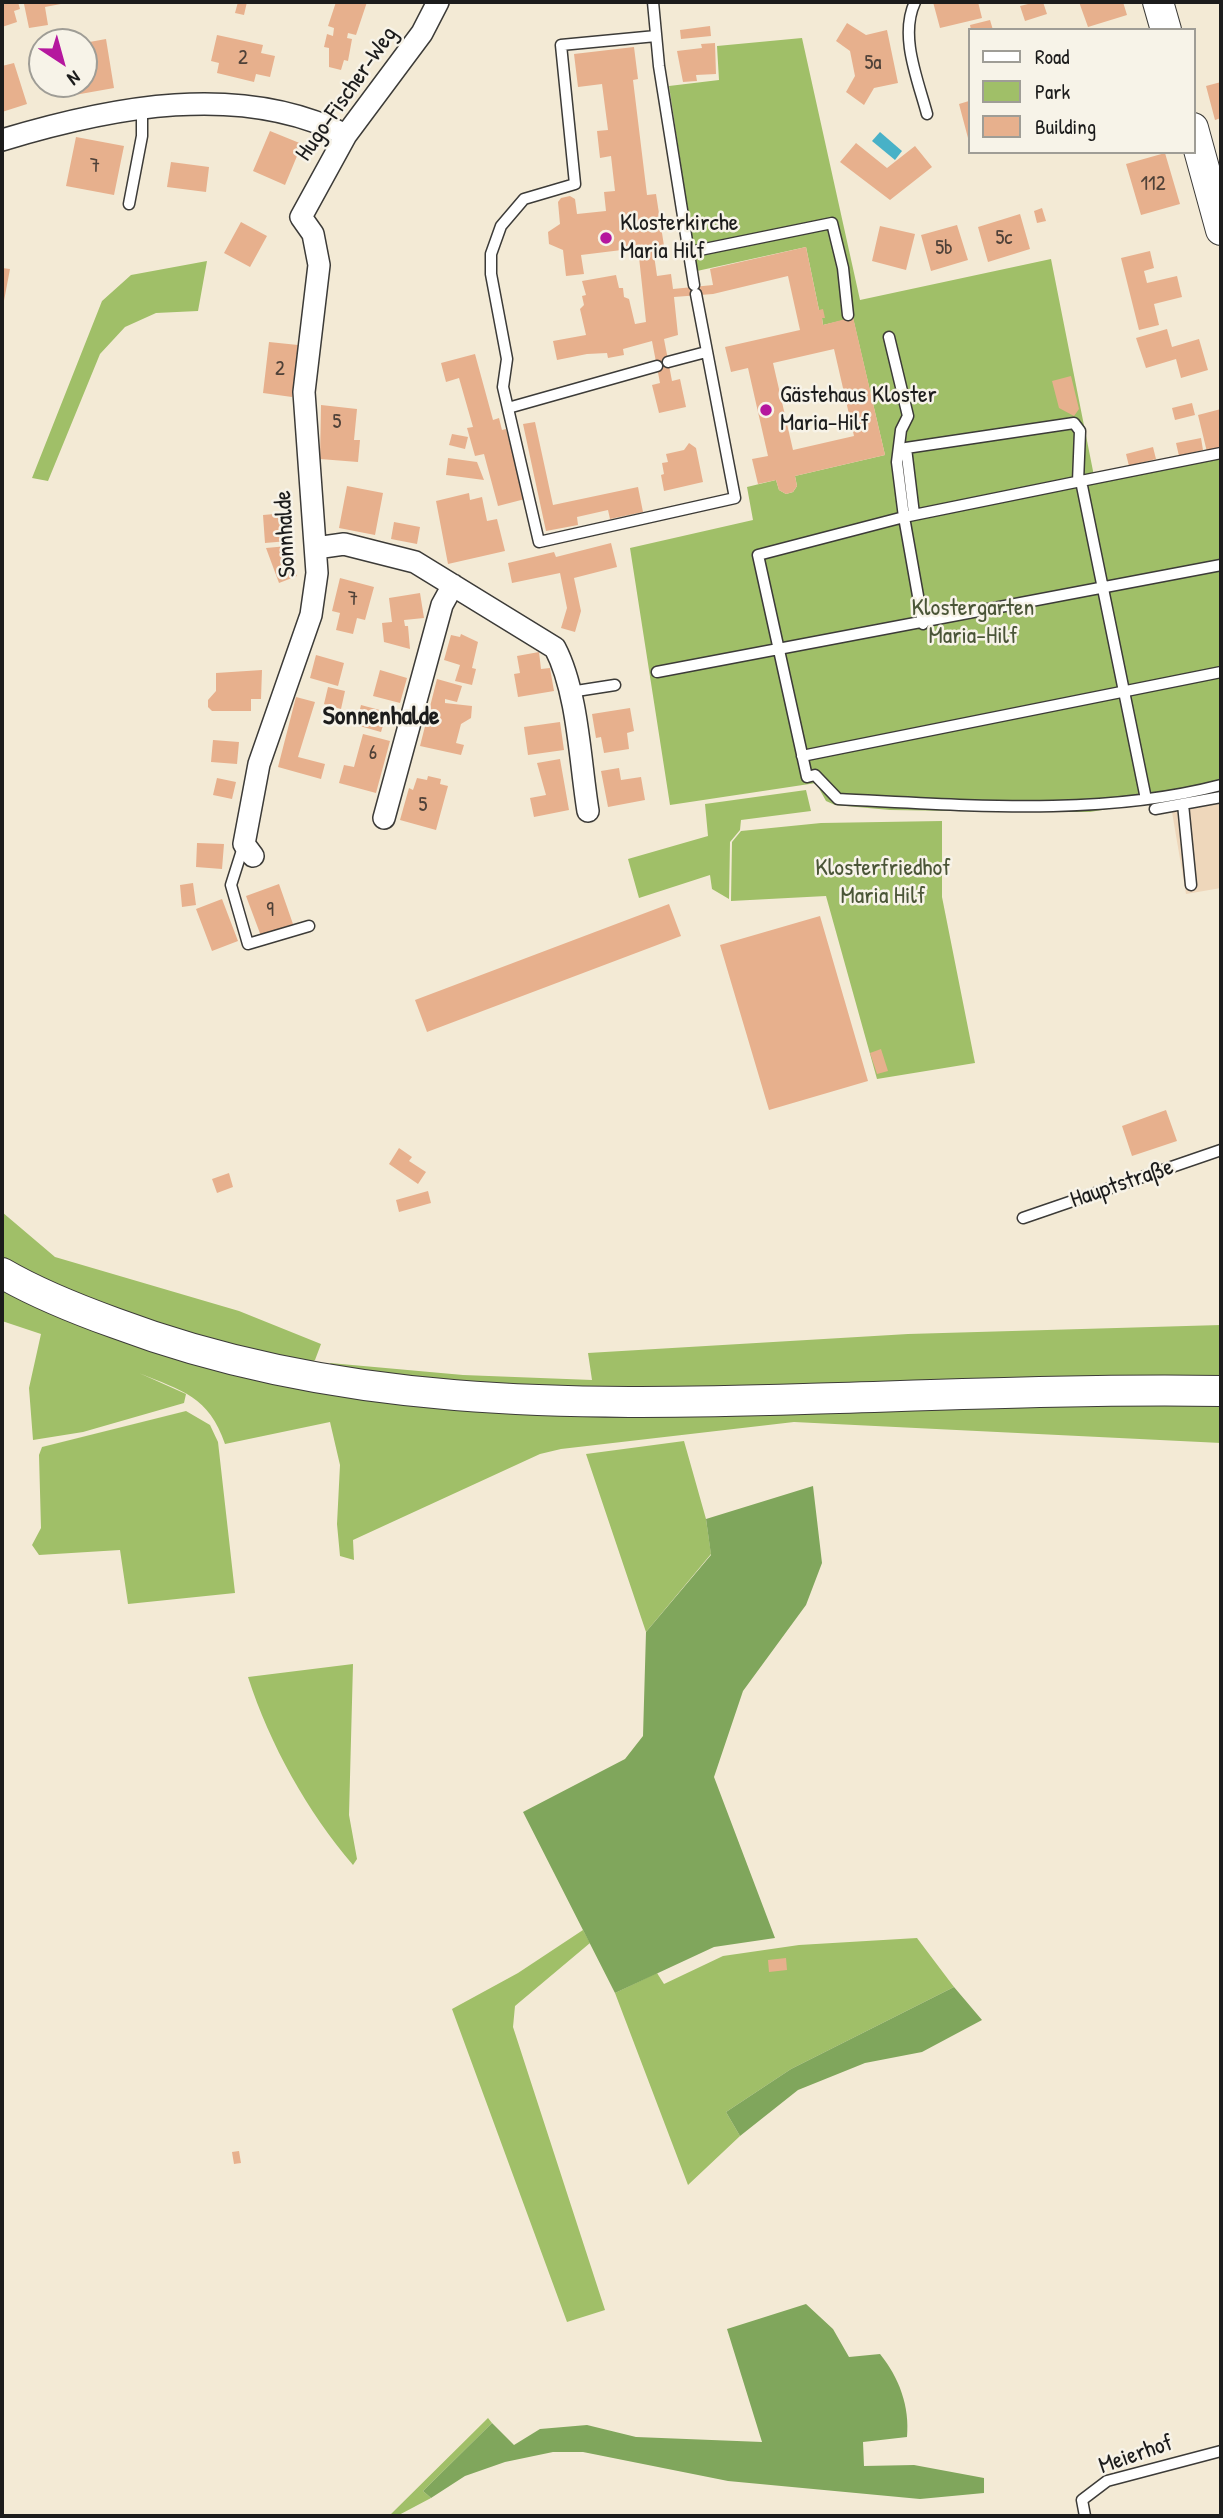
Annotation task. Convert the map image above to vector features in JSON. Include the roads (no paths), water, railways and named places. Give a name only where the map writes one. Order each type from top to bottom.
[{"type":"main road","points":[[1158,2],[1165,28]]},
{"type":"main road","points":[[1195,135],[1221,226]]},
{"type":"main road","points":[[2,1273],[60,1302],[183,1347],[307,1376],[425,1395],[631,1403],[1146,1390],[1221,1391]]},
{"type":"street","name":"Hugo-Fischer-Weg","points":[[301,217],[346,135],[422,33],[438,2]]},
{"type":"street","points":[[2,140],[71,120],[201,103],[244,105],[325,124],[346,135]]},
{"type":"street","name":"Sonnhalde","points":[[249,850],[259,764],[311,615],[317,573],[304,392],[318,265],[313,234],[301,217]]},
{"type":"street","points":[[316,548],[344,544],[415,562],[555,648],[563,663],[570,692],[588,811]]},
{"type":"street","points":[[384,818],[442,605],[453,585]]},
{"type":"lane","points":[[653,2],[695,290],[736,498],[539,542],[503,387],[507,359],[491,274],[491,254],[501,226],[524,200],[575,184],[561,45],[656,36]]},
{"type":"lane","points":[[915,2],[909,13],[911,51],[927,114]]},
{"type":"lane","points":[[129,204],[142,136],[142,109]]},
{"type":"lane","points":[[690,252],[832,223],[843,268],[848,315]]},
{"type":"lane","points":[[889,337],[908,416],[901,430],[897,462],[909,516]]},
{"type":"lane","points":[[668,362],[706,352]]},
{"type":"lane","points":[[508,408],[657,366]]},
{"type":"lane","points":[[923,624],[909,516],[906,448],[1074,423],[1080,431],[1080,481],[1105,587],[1146,799]]},
{"type":"lane","points":[[1221,453],[909,516],[758,555],[809,781],[815,775],[838,799],[1032,804],[1146,799],[1221,785]]},
{"type":"lane","points":[[657,672],[923,624],[1221,565]]},
{"type":"lane","points":[[802,756],[1221,671]]},
{"type":"lane","points":[[570,692],[615,685]]},
{"type":"lane","points":[[1155,809],[1221,797]]},
{"type":"lane","points":[[1183,804],[1191,884]]},
{"type":"lane","name":"Sonnhalde","points":[[249,850],[231,885],[248,944],[309,926]]},
{"type":"lane","name":"Hauptstraße","points":[[1023,1218],[1221,1150]]},
{"type":"lane","name":"Meierhof","points":[[1085,2516],[1082,2500],[1107,2481],[1221,2451]]},
{"type":"water","points":[[880,132],[902,151],[895,160],[872,141]]},
{"type":"place","name":"Klosterkirche Maria Hilf","points":[[606,238]]},
{"type":"place","name":"Gästehaus Kloster Maria-Hilf","points":[[766,410]]},
{"type":"district","name":"Sonnenhalde","points":[[381,717]]},
{"type":"park label","name":"Klostergarten Maria-Hilf","points":[[973,623]]},
{"type":"park label","name":"Klosterfriedhof Maria Hilf","points":[[883,883]]}]
